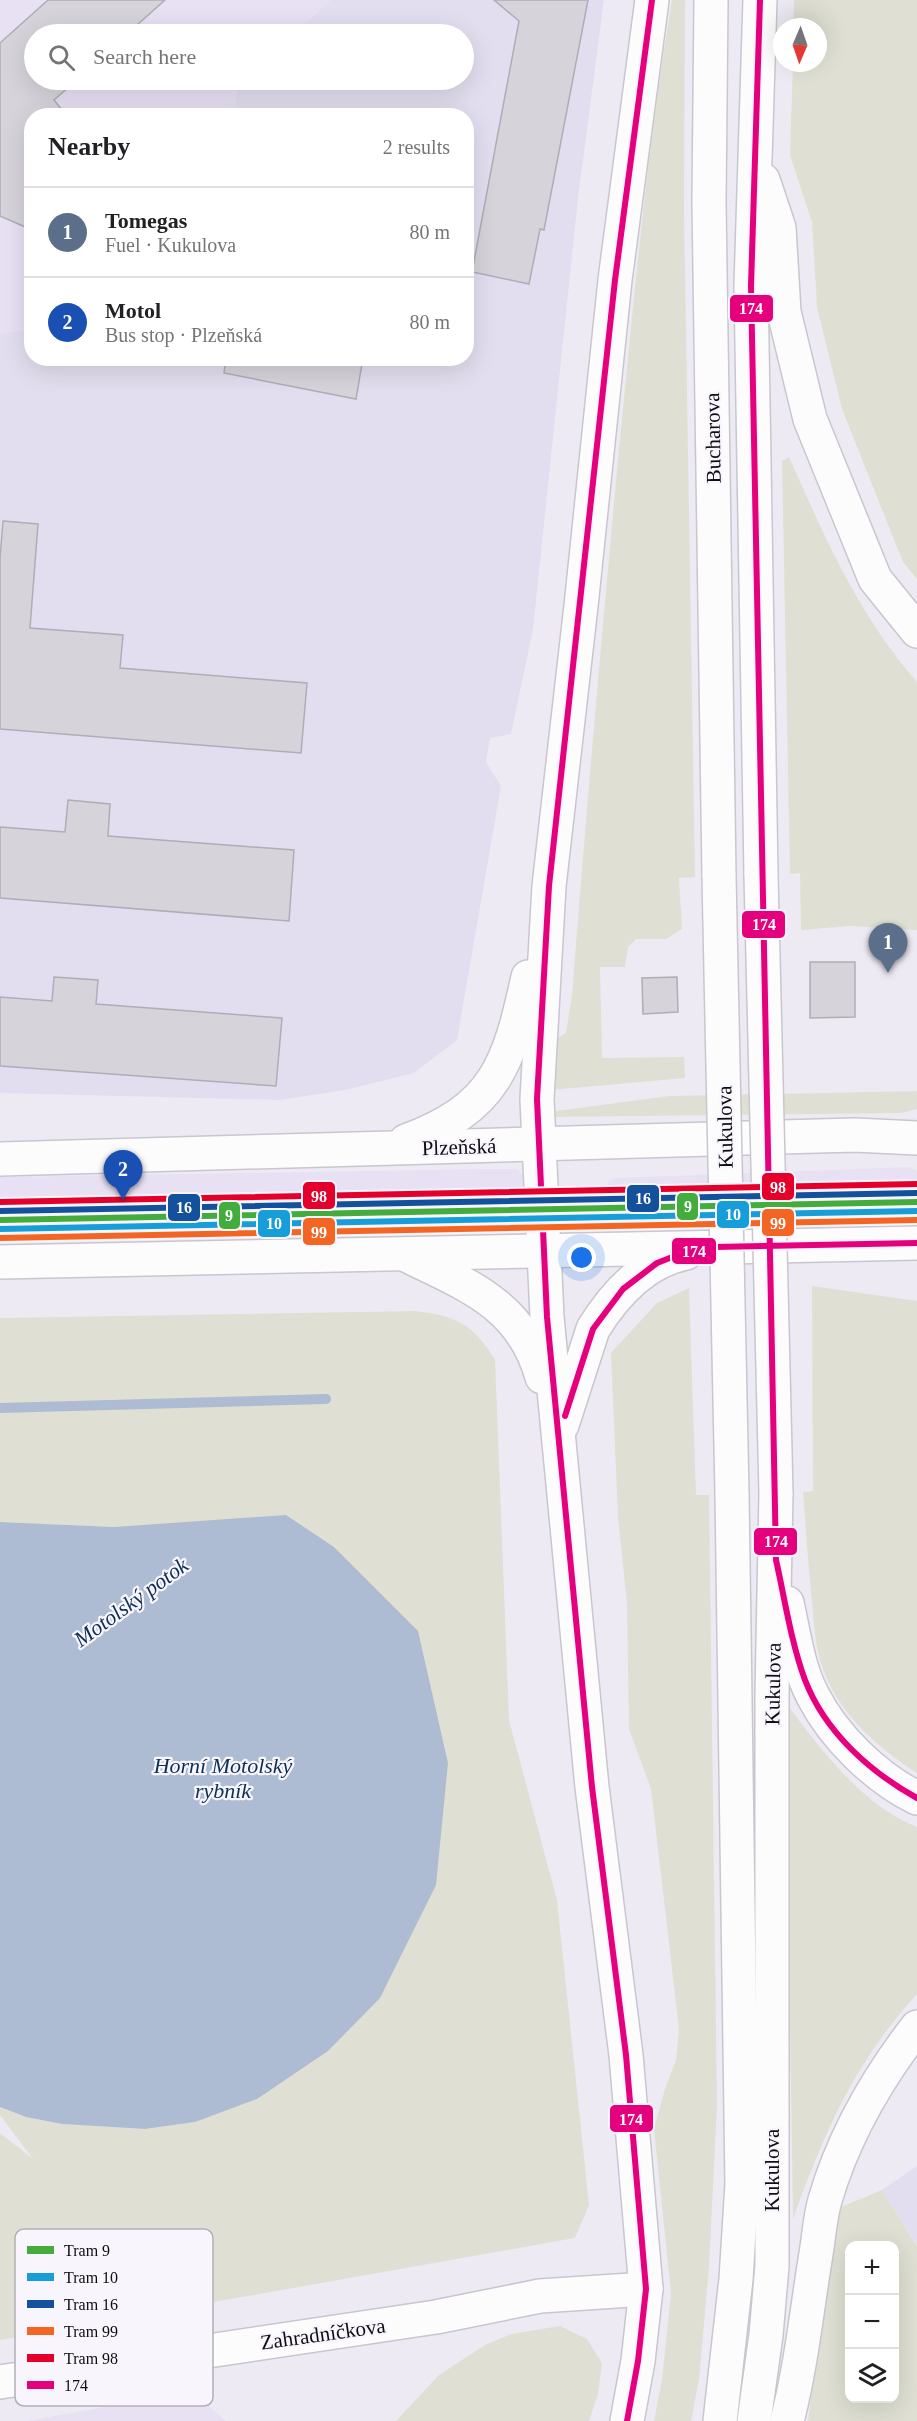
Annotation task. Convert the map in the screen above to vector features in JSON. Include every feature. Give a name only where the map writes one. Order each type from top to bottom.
[{"type":"main road","points":[[627,2421],[638,2361],[646,2289],[626,2055],[592,1787],[547,1317],[537,1099],[549,886],[615,280],[652,0]]},
{"type":"main road","name":"Bucharova","points":[[711,0],[709,202],[719,876]]},
{"type":"main road","name":"Bucharova","points":[[760,0],[757,160],[751,286],[761,875]]},
{"type":"main road","points":[[757,160],[779,228],[784,312],[810,419],[874,579],[917,631]]},
{"type":"main road","name":"Kukulova","points":[[754,2421],[766,2335],[772,2266],[772,1694],[777,1560],[761,875]]},
{"type":"main road","name":"Kukulova","points":[[719,876],[732,1494],[742,2184],[736,2279],[720,2421]]},
{"type":"main road","points":[[381,1150],[446,1124],[475,1101],[495,1080],[510,1048],[519,1019],[549,886]]},
{"type":"main road","name":"Plzeňská","points":[[0,1159],[855,1135],[917,1138]]},
{"type":"main road","points":[[0,1262],[917,1244]]},
{"type":"main road","points":[[558,1437],[592,1329],[610,1304],[623,1289],[657,1263],[680,1254],[714,1247]]},
{"type":"main road","points":[[400,1253],[461,1282],[492,1302],[522,1331],[536,1353],[558,1437]]},
{"type":"main road","points":[[777,1560],[799,1659],[812,1696],[836,1731],[865,1761],[903,1791],[917,1798]]},
{"type":"main road","points":[[787,2421],[825,2202],[833,2175],[850,2131],[868,2097],[891,2060],[917,2027]]},
{"type":"main road","name":"Zahradníčkova","points":[[213,2350],[436,2317],[540,2296],[646,2289]]},
{"type":"main road","name":"Zahradníčkova","points":[[0,2382],[15,2380]]},
{"type":"shaded area","points":[[0,0],[604,0],[578,198],[533,629],[511,734],[490,738],[486,762],[501,786],[457,1040],[414,1073],[345,1090],[280,1100],[0,1093]]},
{"type":"shaded area","points":[[0,0],[331,0],[305,24],[24,24],[24,90],[237,90],[235,108],[24,108],[24,331],[0,334]]},
{"type":"shaded area","points":[[672,0],[685,0],[684,210],[695,877],[679,878],[682,929],[666,939],[636,939],[628,947],[625,967],[600,967],[602,1058],[684,1057],[685,1078],[551,1090],[556,1039],[566,1033],[572,995],[600,654],[630,337],[648,168]]},
{"type":"shaded area","points":[[794,0],[917,0],[917,579],[903,562],[842,409],[817,307],[812,222],[790,155],[793,72],[827,72],[827,18],[793,18]]},
{"type":"shaded area","points":[[789,457],[844,574],[877,630],[917,682],[917,930],[851,926],[801,930],[800,873],[790,874],[782,461]]},
{"type":"shaded area","points":[[917,1091],[917,1109],[901,1113],[551,1117],[549,1112],[669,1096]]},
{"type":"shaded area","points":[[909,1167],[917,1171],[917,1216],[906,1220],[614,1226],[607,1220],[608,1182],[613,1178]]},
{"type":"shaded area","points":[[517,1169],[526,1178],[525,1219],[521,1230],[99,1240],[0,1239],[0,1177]]},
{"type":"shaded area","points":[[812,1286],[917,1301],[917,1773],[888,1753],[849,1715],[830,1685],[818,1652],[813,1619],[803,1492],[813,1491]]},
{"type":"shaded area","points":[[689,1288],[696,1495],[709,1495],[717,2106],[709,2267],[699,2380],[691,2421],[654,2421],[662,2380],[671,2293],[654,2129],[676,2060],[679,2029],[651,1789],[629,1729],[627,1603],[618,1517],[611,1353],[657,1303]]},
{"type":"shaded area","points":[[415,1311],[453,1319],[462,1324],[479,1337],[495,1359],[509,1720],[557,1900],[589,2205],[575,2238],[213,2302],[213,2229],[15,2229],[15,2337],[0,2340],[0,2133],[33,2159],[0,2115],[0,2107],[26,2117],[62,2124],[145,2129],[195,2122],[114,1527],[0,1522],[0,1318]]},
{"type":"shaded area","points":[[785,1702],[843,1774],[877,1804],[917,1827],[917,1994],[875,2047],[843,2100],[829,2128],[793,2219]]},
{"type":"shaded area","points":[[917,2166],[917,2245],[882,2190]]},
{"type":"shaded area","points":[[882,2190],[917,2246],[917,2421],[808,2421],[826,2274],[841,2207]]},
{"type":"shaded area","points":[[560,2326],[587,2339],[602,2363],[598,2394],[589,2421],[396,2421],[439,2375],[485,2345],[511,2334]]},
{"type":"shaded area","points":[[110,2406],[209,2406],[226,2421],[27,2421]]},
{"type":"water","name":"Horní Motolský rybník","points":[[286,1515],[334,1547],[418,1631],[448,1763],[436,1885],[380,1998],[328,2051],[257,2099],[195,2122],[145,2129],[62,2124],[26,2117],[0,2107],[0,1522],[114,1527]]},
{"type":"building","points":[[48,0],[165,0],[138,24],[24,24],[24,90],[66,90],[54,100],[60,108],[24,108],[24,226],[0,216],[0,43]]},
{"type":"building","points":[[494,0],[588,0],[544,230],[540,229],[529,284],[474,272],[474,261],[519,21]]},
{"type":"building","points":[[225,366],[362,366],[356,399],[224,373]]},
{"type":"building","points":[[3,521],[38,524],[30,628],[123,635],[120,668],[307,683],[301,753],[0,729],[0,559]]},
{"type":"building","points":[[68,800],[110,804],[108,836],[294,850],[289,921],[0,898],[0,827],[65,832]]},
{"type":"building","points":[[810,962],[855,962],[855,1017],[810,1018]]},
{"type":"building","points":[[54,977],[98,980],[96,1004],[282,1018],[276,1086],[0,1066],[0,997],[52,1001]]},
{"type":"building","points":[[677,977],[678,1012],[643,1014],[642,978]]},
{"type":"waterway","points":[[0,1408],[326,1399]]},
{"type":"tram line","name":"98","points":[[0,1202],[917,1184]]},
{"type":"tram line","name":"16","points":[[0,1211],[917,1193]]},
{"type":"tram line","name":"9","points":[[0,1220],[917,1202]]},
{"type":"tram line","name":"10","points":[[0,1229],[917,1211]]},
{"type":"tram line","name":"99","points":[[0,1238],[917,1220]]},
{"type":"transit line","name":"174","points":[[627,2421],[638,2361],[646,2289],[626,2055],[592,1787],[547,1317],[537,1099],[549,886],[615,280],[652,0]]},
{"type":"transit line","name":"174","points":[[760,0],[751,286],[776,1560],[796,1651],[805,1680],[824,1717],[866,1763],[917,1798]]},
{"type":"transit line","name":"174","points":[[565,1416],[593,1329],[623,1289],[657,1263],[680,1254],[714,1247],[917,1243]]},
{"type":"place","name":"Tomegas","points":[[888,973]]},
{"type":"place","name":"Motol","points":[[123,1200]]},
{"type":"water label","name":"Motolský potok","points":[[131,1602]]}]
